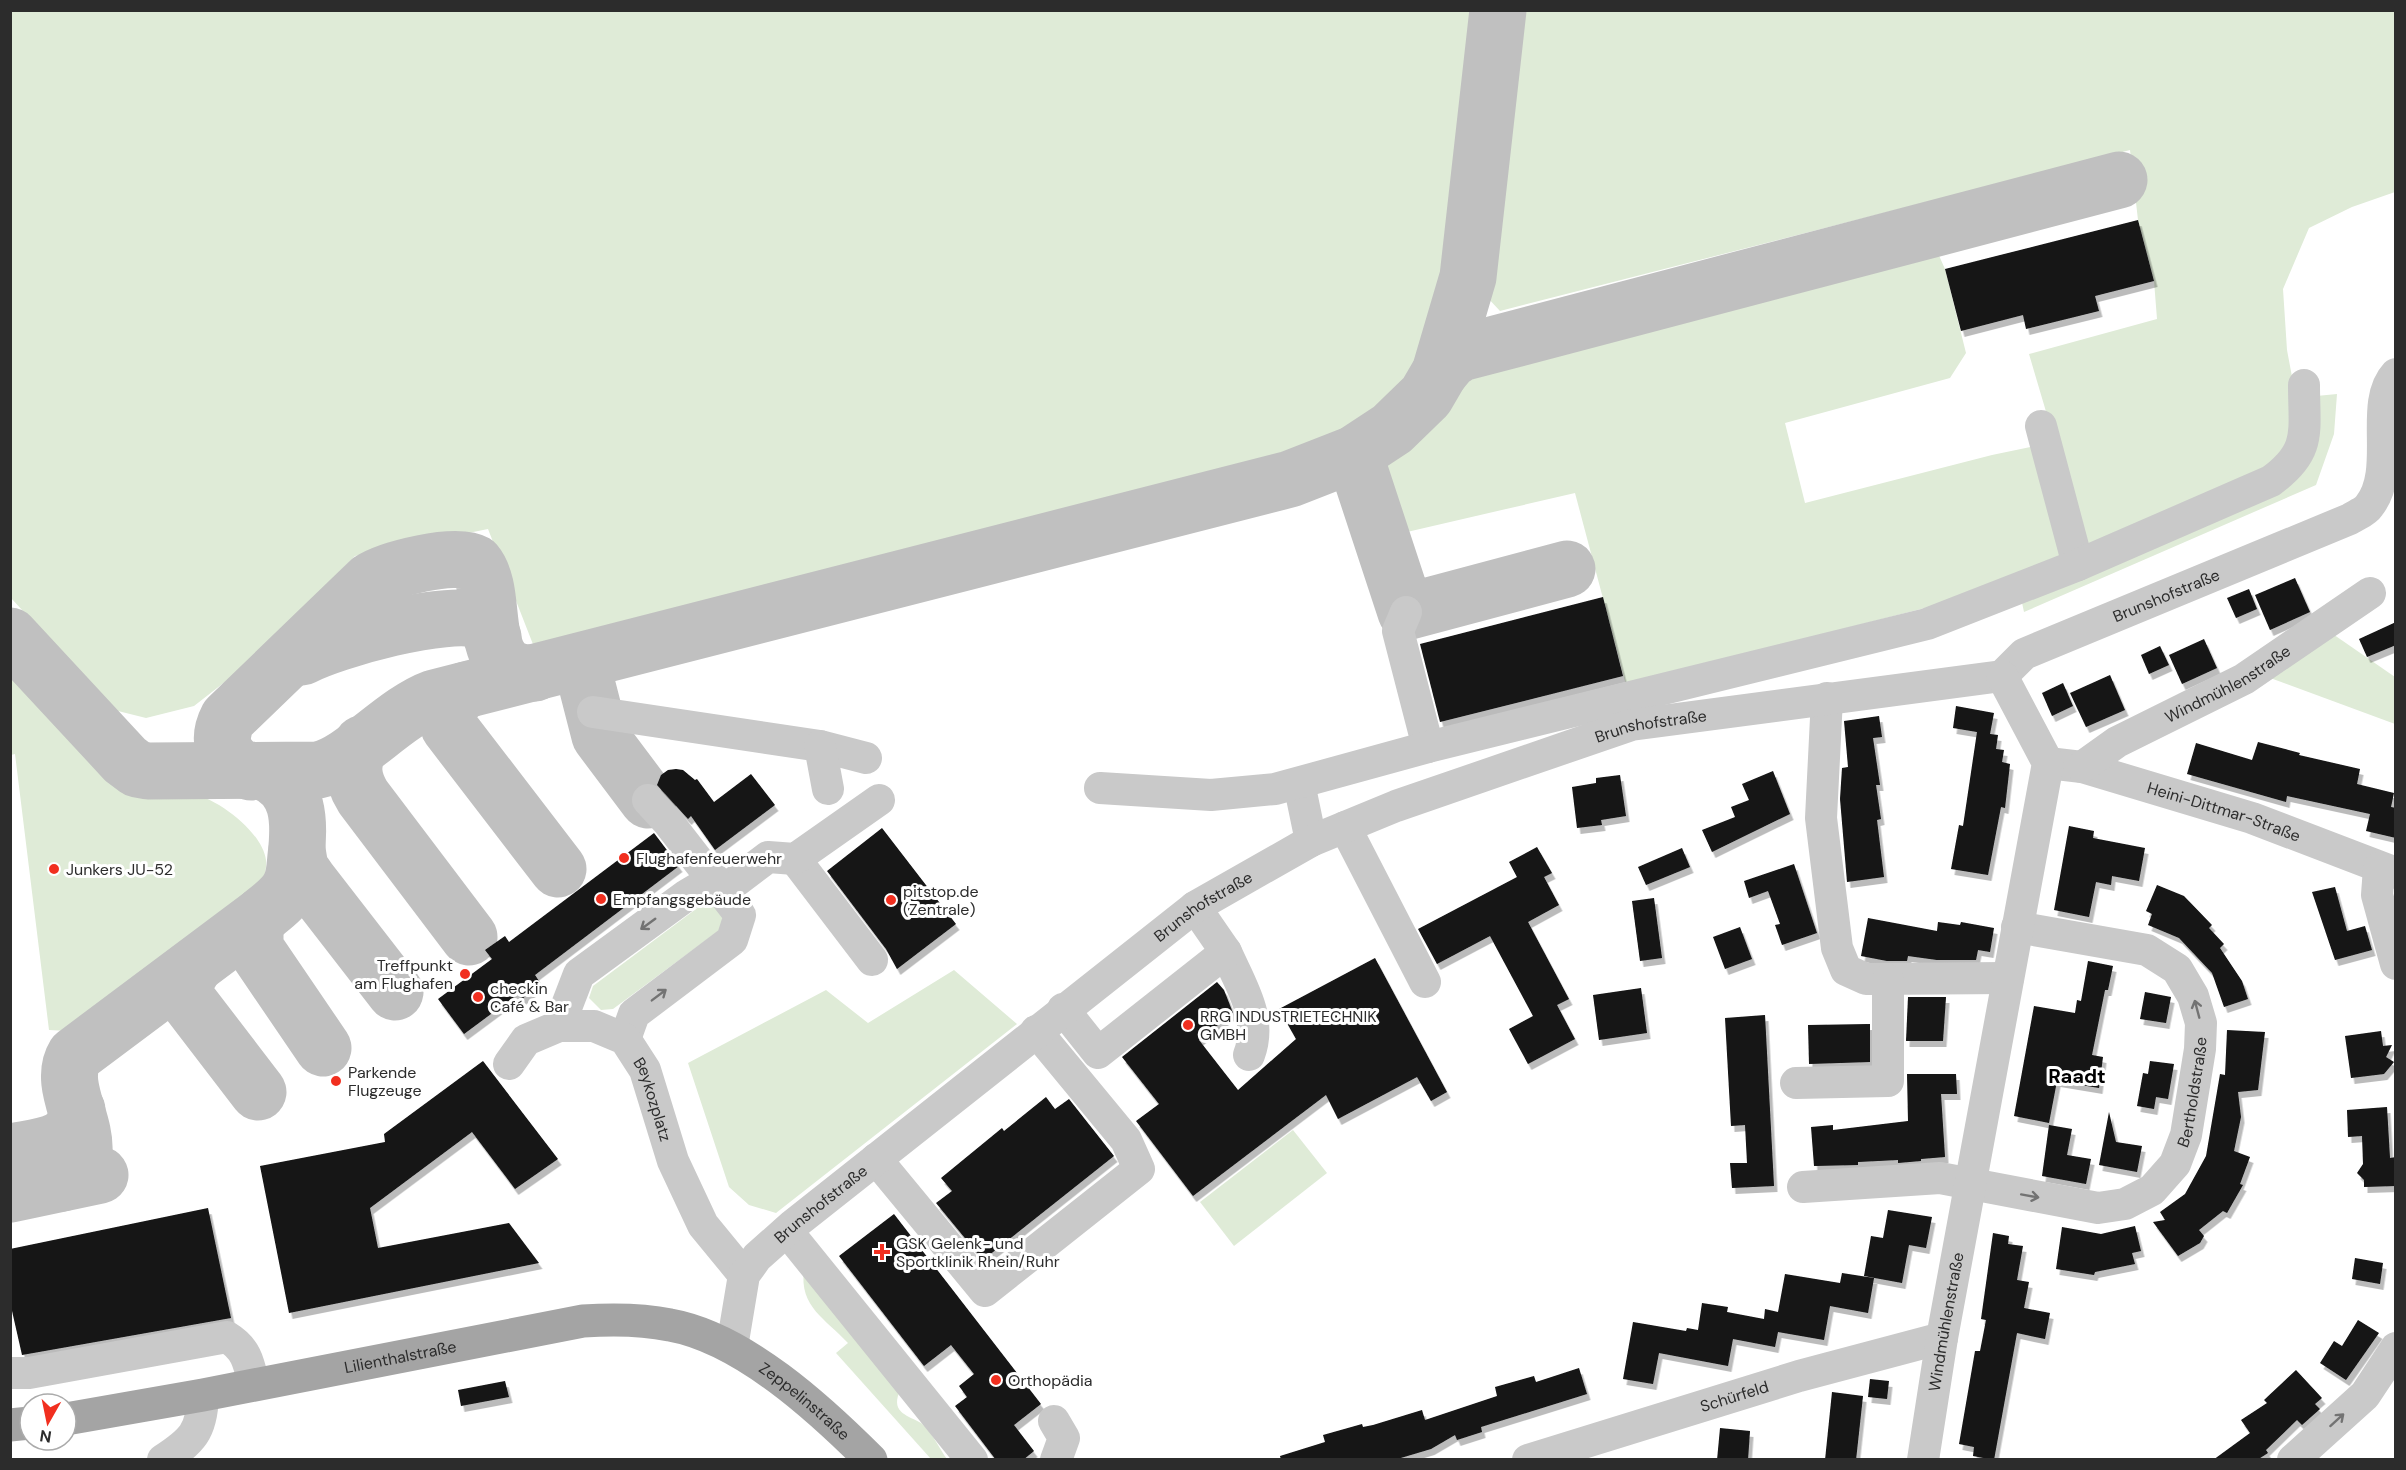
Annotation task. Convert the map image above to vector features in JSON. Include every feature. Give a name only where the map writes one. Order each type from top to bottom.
[{"type":"main road","name":"Lilienthalstraße","points":[[78,1417],[203,1395],[583,1321],[626,1319],[673,1325],[732,1347]]},
{"type":"main road","name":"Zeppelinstraße","points":[[732,1347],[786,1383],[871,1460]]},
{"type":"street","name":"Brunshofstraße","points":[[744,1275],[758,1257],[787,1231],[1195,907],[1311,841],[1396,806],[1631,725],[2002,676],[2024,654],[2349,519],[2368,507],[2382,483],[2385,394],[2396,374]]},
{"type":"street","points":[[1100,788],[1211,795],[1275,789],[1428,747],[1630,700],[1927,624],[2078,566],[2271,481],[2292,466],[2304,443],[2304,385]]},
{"type":"street","points":[[2041,426],[2078,566]]},
{"type":"street","name":"Windmühlenstraße","points":[[2082,767],[2117,742],[2244,679],[2370,593]]},
{"type":"street","points":[[1406,612],[1398,631],[1428,747]]},
{"type":"street","points":[[2002,676],[2048,762]]},
{"type":"street","points":[[1827,698],[1821,818],[1837,948],[1846,970],[1866,979],[2008,978]]},
{"type":"street","points":[[593,712],[820,746],[866,758]]},
{"type":"street","points":[[820,746],[828,789]]},
{"type":"street","name":"Windmühlenstraße","points":[[1923,1460],[1942,1338],[1972,1186],[2048,762]]},
{"type":"street","name":"Heini-Dittmar-Straße","points":[[2048,762],[2082,767],[2252,818],[2387,871]]},
{"type":"street","points":[[1299,783],[1311,841]]},
{"type":"street","points":[[625,1039],[634,1014],[732,940],[740,915],[719,885],[648,800]]},
{"type":"street","points":[[559,1026],[579,974],[687,895],[719,885],[768,857],[795,859],[879,800]]},
{"type":"street","points":[[1345,827],[1425,982]]},
{"type":"street","points":[[795,859],[872,960]]},
{"type":"street","points":[[2387,871],[2377,895],[2396,964]]},
{"type":"street","points":[[1195,907],[1226,952],[1253,1014],[1255,1039],[1249,1055]]},
{"type":"street","name":"Bertholdstraße","points":[[1972,1186],[2098,1208],[2125,1204],[2152,1190],[2175,1164],[2186,1135],[2200,1049],[2200,1023],[2193,996],[2176,969],[2147,950],[2018,927]]},
{"type":"street","points":[[1063,1010],[1098,1053],[1226,952]]},
{"type":"street","points":[[1796,1083],[1888,1081],[1888,980]]},
{"type":"street","name":"Beykozplatz","points":[[509,1064],[526,1040],[559,1026],[594,1026],[625,1039],[645,1070],[674,1161],[703,1225],[744,1275]]},
{"type":"street","points":[[876,1159],[984,1291],[1139,1169],[1126,1140],[1036,1031]]},
{"type":"street","points":[[1803,1187],[1940,1178],[1972,1186]]},
{"type":"street","points":[[787,1231],[972,1460]]},
{"type":"street","points":[[732,1347],[744,1275]]},
{"type":"street","points":[[12,1369],[28,1373],[227,1337],[240,1345],[244,1351],[254,1385]]},
{"type":"street","name":"Schürfeld","points":[[1528,1460],[1799,1376],[1942,1338]]},
{"type":"street","points":[[2293,1460],[2365,1395],[2396,1348]]},
{"type":"street","points":[[163,1460],[190,1443],[203,1417],[203,1395]]},
{"type":"street","points":[[1054,1421],[1064,1438],[1056,1460]]},
{"type":"green space","points":[[11,10],[1474,11],[1445,258],[1423,345],[1406,385],[1357,427],[1286,460],[536,652],[488,529],[355,556],[244,667],[194,706],[146,718],[114,710],[11,598]]},
{"type":"green space","points":[[1526,11],[2395,11],[2395,192],[2352,207],[2309,228],[2283,289],[2287,350],[2296,398],[2337,394],[2334,434],[2316,485],[2024,612],[2018,584],[1626,685],[1575,493],[1407,532],[1387,467],[1395,448],[1478,369],[1937,251],[1945,269],[1966,353],[1950,378],[1785,423],[1805,503],[1992,455],[2055,442],[2029,354],[2157,319],[2154,281],[2138,220],[2130,150],[1500,311],[1486,296],[1517,19]]},
{"type":"green space","points":[[2327,630],[2395,677],[2395,724],[2262,675]]},
{"type":"green space","points":[[11,673],[113,783],[122,788],[140,792],[189,793],[212,801],[247,827],[263,849],[266,860],[259,892],[78,1026],[68,1031],[49,1030],[15,754],[11,755]]},
{"type":"green space","points":[[704,903],[717,907],[723,916],[721,929],[613,1009],[601,1010],[589,998],[593,986]]},
{"type":"green space","points":[[954,970],[1017,1024],[776,1213],[749,1205],[729,1187],[688,1063],[826,990],[868,1023]]},
{"type":"green space","points":[[1293,1130],[1327,1173],[1234,1246],[1200,1202]]},
{"type":"green space","points":[[804,1270],[899,1393],[897,1405],[899,1409],[925,1426],[947,1459],[931,1459],[836,1353],[848,1343],[810,1303],[804,1283]]},
{"type":"building","points":[[2138,220],[2154,281],[2095,296],[2099,311],[2026,329],[2023,315],[1961,331],[1945,269]]},
{"type":"building","points":[[2295,578],[2310,612],[2270,630],[2255,595]]},
{"type":"building","points":[[2249,589],[2257,609],[2236,618],[2227,598]]},
{"type":"building","points":[[1603,597],[1623,676],[1440,722],[1420,644]]},
{"type":"building","points":[[2396,622],[2396,645],[2367,657],[2359,639]]},
{"type":"building","points":[[2204,639],[2217,668],[2182,684],[2169,655]]},
{"type":"building","points":[[2160,646],[2169,665],[2149,674],[2141,655]]},
{"type":"building","points":[[2110,675],[2125,710],[2086,727],[2070,693]]},
{"type":"building","points":[[2063,683],[2073,706],[2052,716],[2042,693]]},
{"type":"building","points":[[1956,706],[1994,713],[1990,734],[1998,735],[1996,749],[2004,750],[2002,762],[2010,764],[2005,808],[2001,807],[1988,875],[1951,869],[1959,825],[1963,826],[1977,732],[1953,728]]},
{"type":"building","points":[[1879,716],[1882,737],[1873,738],[1880,785],[1876,785],[1881,819],[1877,820],[1884,877],[1847,882],[1840,799],[1842,768],[1848,767],[1844,721]]},
{"type":"building","points":[[2258,742],[2300,753],[2299,755],[2360,769],[2357,784],[2394,793],[2391,807],[2396,808],[2396,838],[2366,831],[2370,814],[2287,796],[2286,802],[2187,774],[2196,743],[2252,760]]},
{"type":"building","points":[[668,770],[683,770],[695,780],[697,779],[714,802],[751,774],[775,805],[715,850],[691,816],[688,819],[657,785],[661,775]]},
{"type":"building","points":[[1773,771],[1790,814],[1712,852],[1702,830],[1735,817],[1731,807],[1749,800],[1742,784]]},
{"type":"building","points":[[1620,775],[1626,816],[1601,820],[1602,825],[1577,828],[1572,787],[1596,783],[1596,778]]},
{"type":"building","points":[[2069,826],[2094,831],[2093,838],[2145,848],[2139,881],[2112,876],[2111,885],[2096,882],[2089,917],[2054,910]]},
{"type":"building","name":"pitstop.de (Zentrale)","points":[[882,828],[956,924],[897,969],[886,949],[827,871]]},
{"type":"building","name":"Empfangsgebäude","points":[[654,833],[679,866],[535,975],[541,984],[522,999],[518,994],[464,1034],[438,999],[492,959],[485,950],[505,936],[509,942]]},
{"type":"building","points":[[1537,847],[1552,873],[1544,877],[1559,905],[1528,922],[1569,999],[1557,1005],[1575,1039],[1528,1064],[1509,1029],[1533,1016],[1490,936],[1437,964],[1418,929],[1517,877],[1509,862]]},
{"type":"building","points":[[1682,848],[1690,867],[1646,885],[1638,867]]},
{"type":"building","points":[[1794,864],[1817,933],[1782,945],[1775,925],[1780,924],[1768,891],[1749,898],[1744,881]]},
{"type":"building","points":[[2157,885],[2184,896],[2212,925],[2209,928],[2224,944],[2220,948],[2242,981],[2248,999],[2224,1007],[2212,973],[2179,938],[2148,925],[2152,914],[2146,911]]},
{"type":"building","points":[[2335,887],[2347,931],[2365,926],[2372,950],[2335,960],[2312,892]]},
{"type":"building","points":[[1654,898],[1662,958],[1640,961],[1632,901]]},
{"type":"building","points":[[1868,918],[1937,931],[1938,922],[1960,925],[1961,922],[1994,928],[1990,952],[1978,950],[1976,960],[1937,960],[1908,956],[1907,961],[1887,961],[1861,956]]},
{"type":"building","points":[[1740,927],[1752,959],[1725,969],[1713,937]]},
{"type":"building","points":[[1375,958],[1447,1092],[1431,1101],[1417,1077],[1338,1119],[1326,1095],[1193,1196],[1136,1121],[1159,1104],[1122,1057],[1217,982],[1224,990],[1233,1013],[1199,1040],[1238,1090],[1296,1039],[1279,1009]]},
{"type":"building","points":[[2088,961],[2113,966],[2108,990],[2105,990],[2092,1055],[2103,1057],[2099,1088],[2057,1081],[2049,1123],[2014,1116],[2034,1006],[2075,1013],[2077,1000],[2081,1001]]},
{"type":"building","points":[[1641,988],[1647,1033],[1599,1040],[1593,995]]},
{"type":"building","points":[[2145,992],[2171,997],[2166,1023],[2140,1019]]},
{"type":"building","points":[[1908,997],[1946,997],[1943,1041],[1906,1041]]},
{"type":"building","points":[[1765,1015],[1774,1186],[1732,1188],[1730,1163],[1747,1163],[1745,1125],[1731,1126],[1725,1018]]},
{"type":"building","points":[[1870,1024],[1870,1062],[1809,1064],[1808,1025]]},
{"type":"building","points":[[2227,1030],[2265,1032],[2258,1090],[2238,1092],[2241,1117],[2234,1151],[2250,1157],[2240,1184],[2243,1185],[2227,1213],[2223,1211],[2199,1230],[2204,1236],[2200,1243],[2178,1256],[2153,1222],[2165,1220],[2160,1212],[2185,1194],[2206,1156],[2220,1074],[2225,1075]]},
{"type":"building","points":[[2381,1031],[2383,1046],[2392,1045],[2386,1057],[2394,1062],[2384,1074],[2351,1078],[2345,1036]]},
{"type":"building","points":[[483,1061],[558,1159],[515,1189],[472,1132],[370,1208],[378,1248],[509,1223],[539,1263],[289,1313],[260,1166],[385,1142],[384,1134]]},
{"type":"building","points":[[2150,1061],[2174,1064],[2168,1099],[2156,1097],[2154,1109],[2137,1106],[2143,1073],[2148,1074]]},
{"type":"building","points":[[1907,1074],[1956,1074],[1957,1094],[1941,1094],[1945,1157],[1898,1163],[1898,1160],[1858,1162],[1858,1165],[1814,1166],[1811,1127],[1833,1125],[1833,1130],[1908,1121]]},
{"type":"building","points":[[1046,1097],[1055,1109],[1069,1099],[1114,1156],[983,1260],[936,1203],[952,1191],[941,1178],[1002,1128],[1004,1131]]},
{"type":"building","points":[[2387,1107],[2390,1158],[2396,1157],[2396,1186],[2364,1187],[2364,1180],[2357,1173],[2363,1164],[2362,1136],[2348,1137],[2347,1110]]},
{"type":"building","points":[[2109,1112],[2116,1142],[2142,1146],[2137,1172],[2099,1165]]},
{"type":"building","points":[[2049,1125],[2072,1129],[2067,1155],[2091,1159],[2086,1184],[2042,1176]]},
{"type":"building","points":[[208,1208],[231,1318],[22,1355],[10,1302],[10,1249]]},
{"type":"building","points":[[1888,1210],[1932,1217],[1926,1248],[1909,1245],[1902,1283],[1864,1276],[1871,1236],[1883,1238]]},
{"type":"building","points":[[894,1214],[1041,1404],[1014,1425],[1034,1451],[1023,1460],[996,1460],[955,1406],[967,1397],[959,1386],[974,1374],[951,1345],[924,1366],[839,1256]]},
{"type":"building","points":[[2135,1226],[2141,1251],[2132,1253],[2135,1264],[2095,1272],[2094,1275],[2056,1269],[2062,1227],[2101,1234]]},
{"type":"building","points":[[1993,1233],[2009,1236],[2008,1244],[2023,1246],[2017,1280],[2029,1282],[2024,1308],[2050,1313],[2045,1339],[2017,1333],[1994,1460],[1973,1456],[1974,1447],[1959,1444],[1975,1351],[1980,1351],[1986,1320],[1981,1319]]},
{"type":"building","points":[[2355,1258],[2383,1263],[2380,1284],[2352,1279]]},
{"type":"building","points":[[1842,1273],[1874,1278],[1868,1313],[1830,1306],[1824,1340],[1778,1332],[1775,1347],[1733,1339],[1728,1366],[1659,1353],[1653,1384],[1623,1379],[1633,1322],[1686,1331],[1687,1328],[1698,1330],[1702,1303],[1728,1307],[1727,1312],[1764,1319],[1765,1309],[1778,1312],[1785,1274],[1840,1283]]},
{"type":"building","points":[[2358,1320],[2379,1333],[2346,1380],[2320,1363],[2334,1341],[2342,1346]]},
{"type":"building","points":[[1579,1368],[1587,1394],[1481,1427],[1482,1432],[1457,1440],[1455,1435],[1431,1449],[1394,1460],[1281,1460],[1280,1456],[1325,1442],[1323,1435],[1362,1424],[1363,1427],[1373,1425],[1422,1410],[1425,1420],[1497,1396],[1495,1387],[1534,1376],[1536,1382]]},
{"type":"building","points":[[2296,1370],[2322,1398],[2315,1404],[2320,1409],[2302,1425],[2297,1420],[2266,1450],[2268,1453],[2257,1460],[2213,1460],[2250,1433],[2241,1420],[2267,1403],[2264,1400]]},
{"type":"building","points":[[1870,1379],[1889,1381],[1887,1399],[1868,1397]]},
{"type":"building","points":[[505,1381],[509,1397],[461,1406],[458,1390]]},
{"type":"building","points":[[1832,1392],[1863,1396],[1856,1460],[1825,1460]]},
{"type":"building","points":[[1720,1428],[1750,1431],[1748,1460],[1717,1460]]},
{"type":"taxiway","points":[[10,636],[125,760],[137,769],[148,771],[318,770],[345,758],[404,715],[434,698],[1290,479],[1354,454],[1392,429],[1426,396],[1440,372],[1468,277],[1498,10]]},
{"type":"taxiway","points":[[1440,372],[1450,360],[1461,353],[2119,180]]},
{"type":"taxiway","points":[[1354,454],[1406,612],[1567,569]]},
{"type":"taxiway","points":[[251,772],[235,764],[225,751],[223,736],[228,718],[370,581],[379,576],[422,563],[453,559],[475,563],[483,577],[491,631],[495,648],[502,662],[515,670],[535,673]]},
{"type":"taxiway","points":[[302,657],[364,635],[419,622],[444,619],[465,618],[481,621],[493,637]]},
{"type":"taxiway","points":[[581,662],[600,736],[648,800]]},
{"type":"taxiway","points":[[466,690],[457,697],[449,710],[449,727],[558,869]]},
{"type":"taxiway","points":[[362,744],[356,757],[354,770],[363,797],[469,937]]},
{"type":"taxiway","points":[[62,1183],[77,1170],[83,1155],[84,1139],[70,1087],[70,1070],[75,1055],[262,915],[289,889],[294,874],[298,830],[295,806],[285,786],[264,772]]},
{"type":"taxiway","points":[[297,850],[300,868],[395,992]]},
{"type":"taxiway","points":[[262,915],[255,927],[255,948],[323,1048]]},
{"type":"taxiway","points":[[193,968],[185,982],[186,998],[258,1092]]},
{"type":"taxiway","points":[[10,1152],[44,1146],[63,1138],[75,1122],[77,1110]]},
{"type":"taxiway","points":[[10,1194],[100,1175]]},
{"type":"place","name":"Flughafenfeuerwehr","points":[[624,858]]},
{"type":"place","name":"Junkers JU-52","points":[[54,869]]},
{"type":"place","name":"Empfangsgebäude","points":[[601,899]]},
{"type":"place","name":"pitstop.de (Zentrale)","points":[[891,900]]},
{"type":"place","name":"Treffpunkt am Flughafen","points":[[465,974]]},
{"type":"place","name":"checkin Café & Bar","points":[[478,997]]},
{"type":"place","name":"RRG INDUSTRIETECHNIK GMBH","points":[[1188,1025]]},
{"type":"place","name":"Parkende Flugzeuge","points":[[336,1081]]},
{"type":"place","name":"GSK Gelenk- und Sportklinik Rhein/Ruhr","points":[[882,1252]]},
{"type":"place","name":"Orthopädia","points":[[996,1380]]},
{"type":"district","name":"Raadt","points":[[2077,1076]]}]
